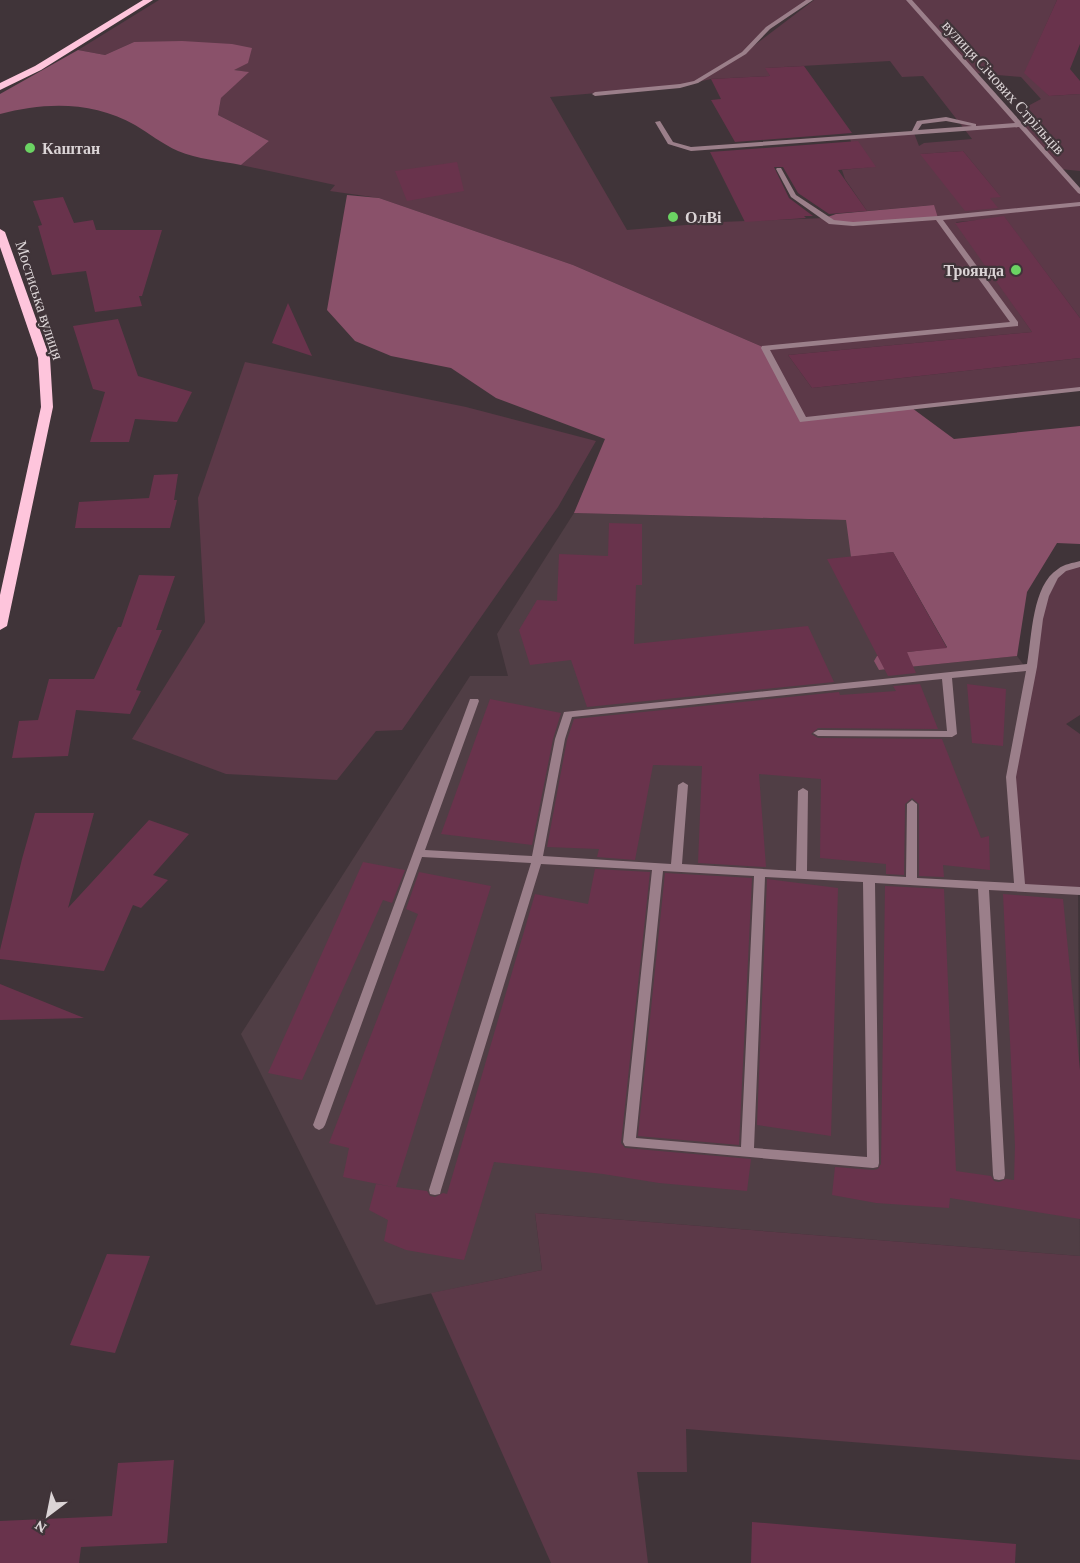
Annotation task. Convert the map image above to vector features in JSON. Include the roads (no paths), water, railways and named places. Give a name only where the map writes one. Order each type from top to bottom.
[{"type":"main road","points":[[0,87],[38,68],[149,0]]},
{"type":"main road","name":"Мостиська вулиця","points":[[0,232],[44,358],[47,408],[0,626]]},
{"type":"street","points":[[595,94],[680,86],[696,82],[744,53],[768,28],[810,0]]},
{"type":"street","name":"вулиця Січових Стрільців","points":[[909,0],[1080,192]]},
{"type":"street","points":[[914,133],[919,122],[946,119],[986,128]]},
{"type":"street","points":[[658,123],[670,143],[691,149],[1019,125]]},
{"type":"street","points":[[779,169],[793,195],[832,222],[853,224],[938,218],[1080,204]]},
{"type":"street","points":[[938,218],[1015,324],[765,348],[803,420],[1080,389]]},
{"type":"street","points":[[1020,887],[1011,777],[1044,595],[1056,574],[1067,567],[1080,564]]},
{"type":"street","points":[[435,1190],[537,860],[560,739],[568,714],[1032,667]]},
{"type":"street","points":[[818,733],[952,734],[947,675]]},
{"type":"street","points":[[319,1125],[474,701]]},
{"type":"street","points":[[676,868],[683,785]]},
{"type":"street","points":[[801,875],[803,791]]},
{"type":"street","points":[[911,881],[912,804]]},
{"type":"street","points":[[419,853],[1080,891]]},
{"type":"street","points":[[658,867],[629,1142],[873,1163],[869,879]]},
{"type":"street","points":[[747,1152],[760,873]]},
{"type":"street","points":[[983,885],[999,1175]]},
{"type":"place","name":"Каштан","points":[[30,148]]},
{"type":"place","name":"ОлВі","points":[[673,217]]},
{"type":"place","name":"Троянда","points":[[1016,270]]}]
